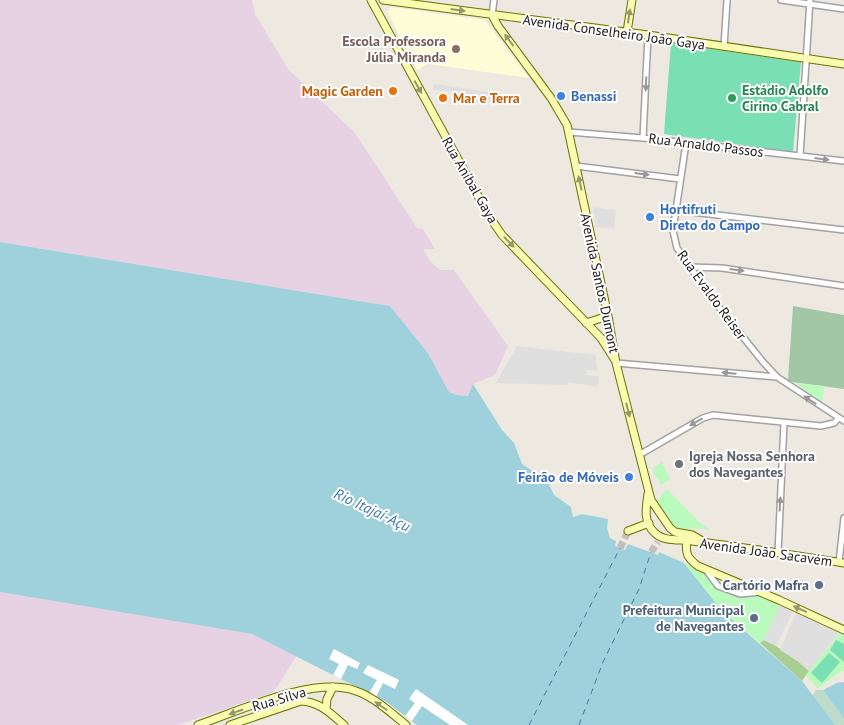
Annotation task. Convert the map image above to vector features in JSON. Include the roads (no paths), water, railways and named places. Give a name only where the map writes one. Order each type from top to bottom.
[{"type":"main road","name":"Rua Aníbal Gaya","points":[[371,0],[488,216],[502,235],[601,338],[616,363]]},
{"type":"main road","name":"Avenida Conselheiro João Gaya","points":[[383,0],[627,32],[844,64]]},
{"type":"main road","points":[[627,32],[632,0]]},
{"type":"main road","name":"Avenida Santos Dumont","points":[[492,15],[564,117],[569,132],[608,316],[616,363],[651,500],[670,528],[675,532],[692,535],[704,542]]},
{"type":"main road","points":[[586,322],[608,316]]},
{"type":"main road","points":[[628,531],[649,523],[645,511],[648,491]]},
{"type":"main road","name":"Avenida João Sacavém","points":[[649,523],[659,539],[704,542],[842,563]]},
{"type":"main road","points":[[687,540],[687,557],[698,566],[844,630]]},
{"type":"main road","points":[[326,710],[327,699],[333,687]]},
{"type":"main road","name":"Rua Silva","points":[[198,725],[288,693],[333,687],[347,688],[364,694],[406,725]]},
{"type":"main road","name":"Rua Silva","points":[[230,725],[301,701],[316,703],[344,725]]},
{"type":"street","points":[[492,15],[494,0]]},
{"type":"street","points":[[724,47],[727,0]]},
{"type":"street","points":[[780,0],[810,2],[844,9]]},
{"type":"street","points":[[800,156],[810,2]]},
{"type":"street","points":[[644,138],[648,35]]},
{"type":"street","name":"Rua Arnaldo Passos","points":[[569,132],[644,138],[844,161]]},
{"type":"street","name":"Rua Evaldo Reiser","points":[[686,143],[675,210],[673,231],[676,244],[689,267],[750,346],[777,377]]},
{"type":"street","points":[[576,166],[680,178]]},
{"type":"street","points":[[675,210],[844,230]]},
{"type":"street","points":[[689,267],[722,268],[844,286]]},
{"type":"street","points":[[616,363],[777,377],[842,420]]},
{"type":"street","points":[[639,455],[703,418],[713,415],[821,426],[842,420]]},
{"type":"street","points":[[778,553],[784,423]]},
{"type":"street","points":[[842,563],[844,518]]},
{"type":"water","name":"Rio Itajaí-Açu","points":[[0,242],[390,306],[428,353],[449,392],[468,396],[473,384],[502,430],[514,443],[522,464],[547,480],[554,495],[571,507],[573,517],[582,514],[608,519],[607,528],[610,538],[616,541],[615,546],[625,550],[628,544],[658,555],[659,552],[684,563],[723,612],[802,681],[835,725],[417,725],[388,703],[252,634],[0,592]]},
{"type":"water","points":[[844,682],[844,719],[823,690],[837,683]]},
{"type":"tunnel","points":[[620,548],[628,531]]},
{"type":"tunnel","points":[[651,552],[658,542]]},
{"type":"place","name":"Escola Professora Júlia Miranda","points":[[456,49]]},
{"type":"place","name":"Magic Garden","points":[[393,91]]},
{"type":"place","name":"Benassi","points":[[561,96]]},
{"type":"place","name":"Mar e Terra","points":[[443,98]]},
{"type":"place","name":"Estádio Adolfo Cirino Cabral","points":[[732,98]]},
{"type":"place","name":"Hortifruti Direto do Campo","points":[[650,217]]},
{"type":"place","name":"Igreja Nossa Senhora dos Navegantes","points":[[679,464]]},
{"type":"place","name":"Feirão de Móveis","points":[[629,477]]},
{"type":"place","name":"Cartório Mafra","points":[[819,585]]},
{"type":"place","name":"Prefeitura Municipal de Navegantes","points":[[754,618]]}]
